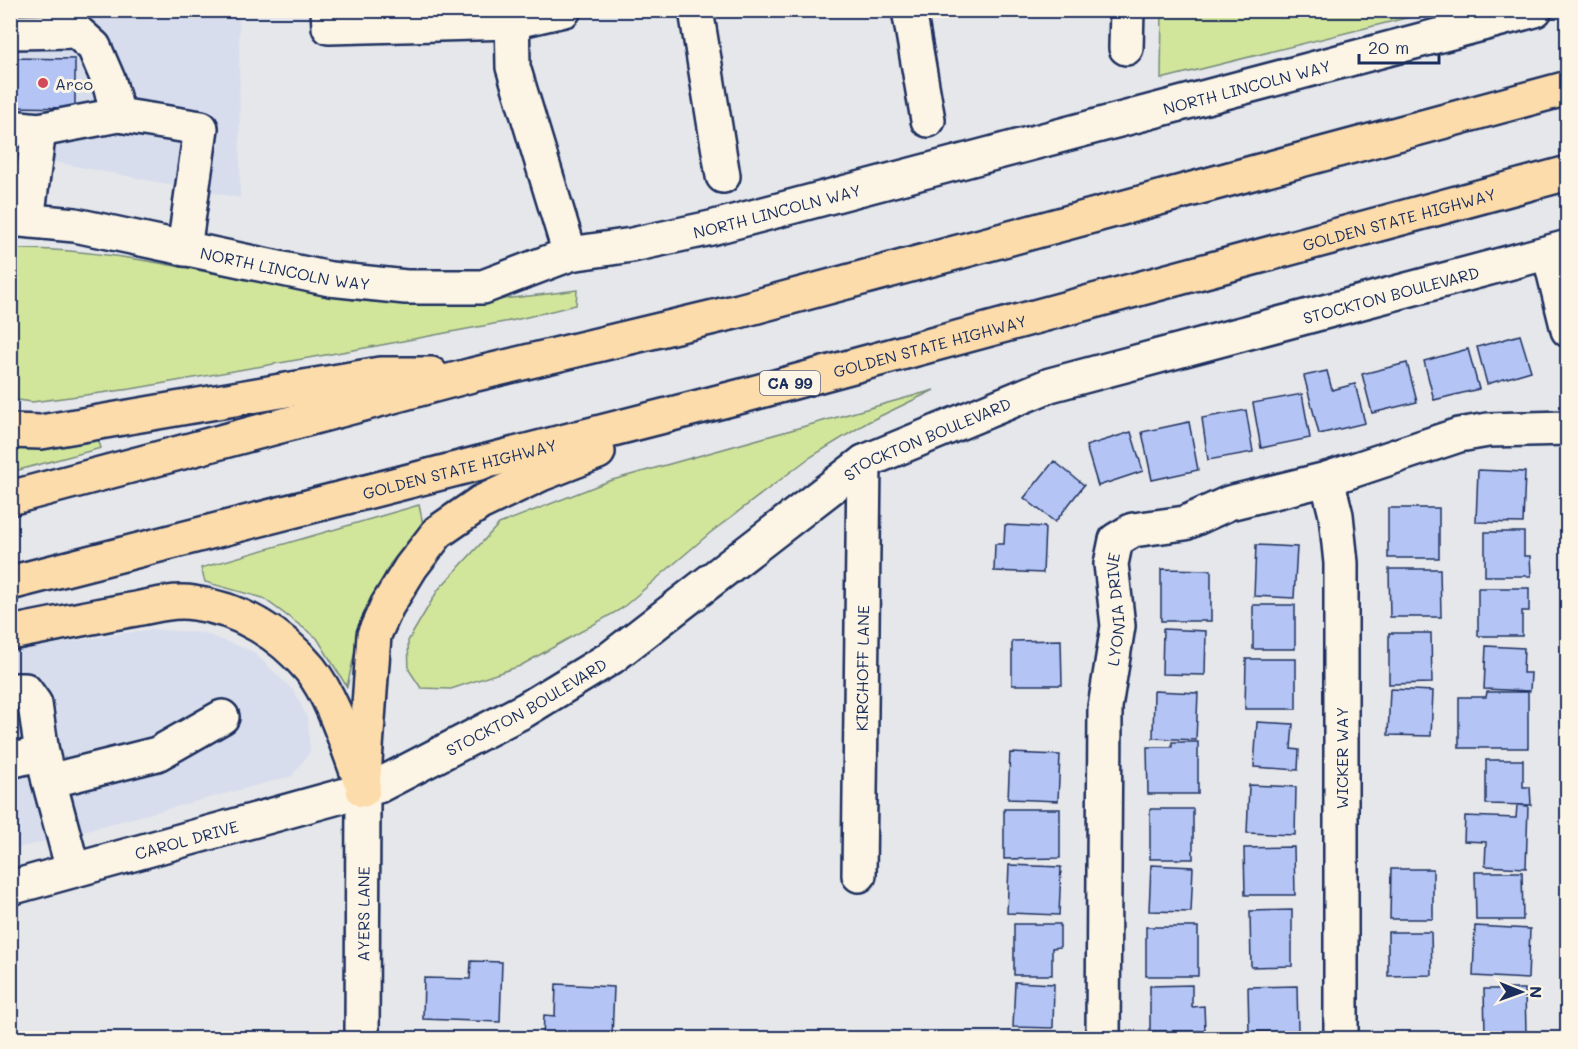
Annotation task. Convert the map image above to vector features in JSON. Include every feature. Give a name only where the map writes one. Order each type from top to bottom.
[{"type":"highway","points":[[10,498],[472,375],[739,311],[1568,88]]},
{"type":"highway","name":"GOLDEN STATE HIGHWAY","points":[[10,583],[742,396],[1568,173]]},
{"type":"highway","points":[[10,431],[41,432],[380,374],[472,375]]},
{"type":"highway","points":[[363,790],[374,636],[387,606],[411,567],[438,532],[480,503],[541,474],[742,396]]},
{"type":"highway","points":[[10,633],[157,605],[193,602],[246,618],[270,630],[311,670],[329,703],[363,790]]},
{"type":"street","points":[[328,10],[329,27],[512,16],[564,10]]},
{"type":"street","points":[[696,10],[723,176]]},
{"type":"street","points":[[909,10],[928,120]]},
{"type":"street","points":[[1126,10],[1126,48]]},
{"type":"street","name":"NORTH LINCOLN WAY","points":[[19,220],[75,225],[330,279],[406,287],[483,287],[570,254],[632,245],[711,228],[1535,10]]},
{"type":"street","points":[[512,16],[513,67],[570,254]]},
{"type":"street","points":[[10,32],[76,31],[94,47],[109,82],[118,115]]},
{"type":"street","points":[[19,220],[25,128],[118,115],[201,128],[184,249]]},
{"type":"street","points":[[1558,250],[1568,330]]},
{"type":"street","name":"STOCKTON BOULEVARD","points":[[363,790],[378,786],[525,710],[612,657],[864,462],[1050,385],[1558,250]]},
{"type":"street","name":"LYONIA DRIVE","points":[[1103,1038],[1105,707],[1118,627],[1112,564],[1116,540],[1133,530],[1185,523],[1229,503],[1327,479],[1459,435],[1488,430],[1568,428]]},
{"type":"street","name":"KIRCHOFF LANE","points":[[859,876],[864,462]]},
{"type":"street","name":"WICKER WAY","points":[[1327,479],[1336,515],[1341,563],[1341,1038]]},
{"type":"street","points":[[10,690],[25,690],[34,704],[46,767],[73,870]]},
{"type":"street","points":[[10,761],[46,767],[157,754],[222,717]]},
{"type":"street","name":"CAROL DRIVE","points":[[11,886],[363,790]]},
{"type":"street","name":"AYERS LANE","points":[[362,1038],[363,790]]},
{"type":"shaded area","points":[[10,11],[239,11],[240,198],[54,162],[11,160]]},
{"type":"shaded area","points":[[152,629],[203,633],[252,651],[294,691],[308,720],[310,752],[292,776],[11,850],[11,651]]},
{"type":"green space","points":[[1162,10],[1434,11],[1161,79]]},
{"type":"green space","points":[[10,249],[45,249],[114,256],[363,301],[417,303],[470,301],[577,290],[576,305],[515,320],[376,346],[131,389],[32,402],[11,399]]},
{"type":"green space","points":[[934,390],[868,422],[809,458],[710,533],[621,609],[520,666],[451,689],[421,688],[409,670],[408,641],[438,590],[499,524],[609,481]]},
{"type":"green space","points":[[96,433],[101,448],[11,472],[11,443]]},
{"type":"green space","points":[[419,505],[423,524],[390,564],[362,619],[347,687],[317,638],[263,598],[205,582],[201,568]]},
{"type":"building","name":"Arco","points":[[10,58],[75,59],[75,108],[10,107]]},
{"type":"building","points":[[1520,335],[1531,371],[1487,384],[1477,347]]},
{"type":"building","points":[[1468,349],[1479,389],[1434,400],[1424,361]]},
{"type":"building","points":[[1407,363],[1417,402],[1372,413],[1362,374]]},
{"type":"building","points":[[1327,371],[1332,390],[1355,384],[1365,423],[1319,434],[1304,376]]},
{"type":"building","points":[[1302,394],[1310,438],[1261,448],[1253,403]]},
{"type":"building","points":[[1246,410],[1253,452],[1208,460],[1202,418]]},
{"type":"building","points":[[1189,422],[1198,470],[1152,480],[1142,432]]},
{"type":"building","points":[[1131,432],[1143,471],[1098,486],[1086,446]]},
{"type":"building","points":[[1054,461],[1084,485],[1055,522],[1024,498]]},
{"type":"building","points":[[1478,470],[1525,472],[1523,523],[1476,522]]},
{"type":"building","points":[[1388,508],[1439,508],[1439,558],[1388,558]]},
{"type":"building","points":[[1005,525],[1045,527],[1043,573],[994,571],[995,544],[1004,544]]},
{"type":"building","points":[[1485,532],[1524,532],[1524,556],[1530,556],[1531,576],[1485,576]]},
{"type":"building","points":[[1256,545],[1297,547],[1294,598],[1254,596]]},
{"type":"building","points":[[1161,569],[1211,570],[1211,621],[1161,621]]},
{"type":"building","points":[[1389,569],[1440,569],[1441,617],[1390,617]]},
{"type":"building","points":[[1478,588],[1529,588],[1529,611],[1522,611],[1522,636],[1478,636]]},
{"type":"building","points":[[1253,605],[1295,605],[1295,649],[1253,649]]},
{"type":"building","points":[[1163,629],[1206,631],[1205,675],[1162,674]]},
{"type":"building","points":[[1389,633],[1431,633],[1432,683],[1389,684]]},
{"type":"building","points":[[1061,640],[1062,685],[1012,685],[1012,641]]},
{"type":"building","points":[[1486,646],[1524,648],[1523,673],[1531,673],[1530,691],[1484,689]]},
{"type":"building","points":[[1246,659],[1296,659],[1296,709],[1245,709]]},
{"type":"building","points":[[1390,689],[1433,691],[1431,736],[1388,735]]},
{"type":"building","points":[[1154,691],[1198,693],[1196,740],[1153,738]]},
{"type":"building","points":[[1487,692],[1528,692],[1528,748],[1459,748],[1459,697],[1486,697]]},
{"type":"building","points":[[1257,722],[1293,724],[1291,749],[1299,750],[1298,770],[1254,767]]},
{"type":"building","points":[[1172,742],[1198,742],[1198,794],[1148,794],[1147,747],[1172,747]]},
{"type":"building","points":[[1010,753],[1060,755],[1058,801],[1008,799]]},
{"type":"building","points":[[1486,760],[1523,760],[1523,787],[1530,787],[1531,805],[1486,804]]},
{"type":"building","points":[[1249,785],[1296,787],[1295,835],[1247,833]]},
{"type":"building","points":[[1517,805],[1528,806],[1526,868],[1485,866],[1486,842],[1464,841],[1465,816],[1516,818]]},
{"type":"building","points":[[1004,809],[1060,809],[1060,858],[1004,859]]},
{"type":"building","points":[[1150,809],[1193,809],[1193,859],[1150,859]]},
{"type":"building","points":[[1294,847],[1295,895],[1245,895],[1244,848]]},
{"type":"building","points":[[1009,865],[1061,867],[1059,915],[1007,913]]},
{"type":"building","points":[[1151,865],[1193,867],[1191,912],[1149,911]]},
{"type":"building","points":[[1391,869],[1433,869],[1433,919],[1390,919]]},
{"type":"building","points":[[1475,872],[1522,872],[1523,920],[1476,920]]},
{"type":"building","points":[[1292,910],[1292,966],[1251,967],[1250,911]]},
{"type":"building","points":[[1014,924],[1060,924],[1060,947],[1052,948],[1052,975],[1014,975]]},
{"type":"building","points":[[1475,926],[1530,929],[1528,979],[1473,976]]},
{"type":"building","points":[[1146,927],[1198,927],[1198,976],[1146,976]]},
{"type":"building","points":[[1388,932],[1431,932],[1432,975],[1388,976]]},
{"type":"building","points":[[471,961],[502,962],[500,1022],[423,1019],[424,978],[470,979]]},
{"type":"building","points":[[1015,982],[1054,984],[1053,1028],[1013,1027]]},
{"type":"building","points":[[556,984],[614,987],[612,1038],[543,1038],[544,1015],[555,1016]]},
{"type":"building","points":[[1192,985],[1192,1007],[1204,1006],[1205,1031],[1150,1031],[1150,986]]},
{"type":"building","points":[[1297,986],[1298,1031],[1249,1032],[1248,987]]},
{"type":"building","points":[[1484,989],[1525,989],[1526,1033],[1485,1033]]},
{"type":"place","name":"Arco","points":[[43,83]]}]
